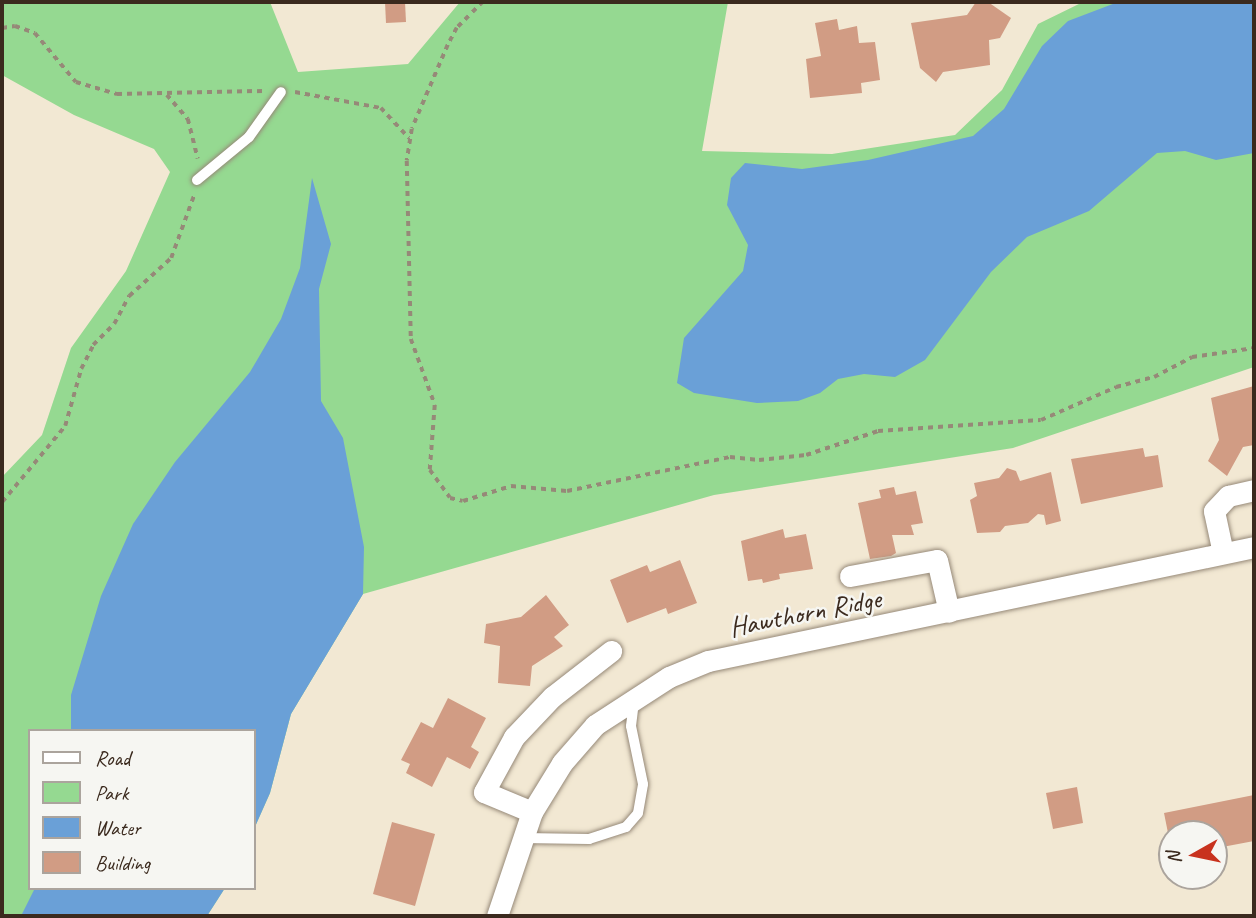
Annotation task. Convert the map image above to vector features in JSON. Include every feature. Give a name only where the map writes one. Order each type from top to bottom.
[{"type":"street","points":[[1223,553],[1214,511],[1228,496],[1254,490]]},
{"type":"street","name":"Hawthorn Ridge","points":[[497,916],[532,812],[570,753],[596,725],[634,697],[708,661],[1254,547]]},
{"type":"street","points":[[849,576],[937,559],[949,612]]},
{"type":"street","points":[[532,812],[484,792],[513,737],[552,696],[611,651]]},
{"type":"lane","points":[[197,180],[249,137],[281,92]]},
{"type":"lane","points":[[522,838],[597,837],[626,827],[638,813],[643,783],[631,726],[634,697]]},
{"type":"path","points":[[483,2],[457,28],[409,139],[411,339],[435,405],[430,470],[443,493],[457,501],[511,486],[567,491],[730,457],[759,460],[806,455],[878,431],[1041,420],[1116,387],[1154,377],[1192,357],[1254,348]]},
{"type":"path","points":[[2,28],[15,26],[35,33],[76,82],[117,94],[320,94],[381,108],[409,139]]},
{"type":"path","points":[[2,502],[65,426],[81,369],[93,345],[114,324],[129,296],[171,258],[190,215],[197,180],[194,132],[182,110],[167,95]]},
{"type":"green space","points":[[2,2],[270,2],[298,72],[408,64],[460,2],[728,2],[702,151],[832,154],[955,135],[1002,90],[1038,24],[1083,2],[1254,2],[1254,367],[1013,448],[714,495],[363,594],[291,714],[270,793],[256,824],[256,729],[28,729],[28,890],[224,890],[207,916],[2,916],[2,477],[42,435],[71,348],[126,271],[170,172],[154,149],[74,115],[2,75]]},
{"type":"water","points":[[1118,2],[1254,2],[1254,153],[1216,160],[1185,151],[1157,153],[1089,211],[1027,237],[991,272],[925,360],[895,377],[864,374],[838,379],[820,393],[798,401],[757,403],[694,393],[677,383],[684,338],[743,271],[748,245],[727,205],[731,178],[745,163],[802,169],[868,160],[973,136],[1004,109],[1042,46],[1068,21]]},
{"type":"water","points":[[312,178],[331,244],[319,289],[321,401],[343,438],[364,547],[363,594],[291,714],[270,793],[256,824],[256,729],[71,729],[71,695],[101,596],[133,524],[175,462],[250,372],[281,319],[300,268]]},
{"type":"water","points":[[34,890],[224,890],[207,916],[21,916]]},
{"type":"building","points":[[385,2],[405,2],[406,22],[386,23]]},
{"type":"building","points":[[976,2],[988,2],[1011,18],[1000,38],[989,40],[990,65],[943,72],[936,82],[920,68],[911,23],[967,15]]},
{"type":"building","points":[[837,19],[839,30],[857,26],[859,43],[875,42],[880,80],[861,83],[862,93],[810,98],[806,59],[821,56],[815,23]]},
{"type":"building","points":[[1254,386],[1254,445],[1243,447],[1227,476],[1208,461],[1219,440],[1211,398]]},
{"type":"building","points":[[1143,448],[1145,457],[1158,455],[1163,487],[1081,504],[1071,459]]},
{"type":"building","points":[[1007,468],[1016,471],[1020,481],[1051,472],[1061,521],[1046,525],[1044,515],[1038,514],[1028,523],[1005,526],[1000,532],[977,533],[970,500],[977,496],[974,483],[999,478]]},
{"type":"building","points":[[894,487],[896,495],[916,491],[923,523],[911,525],[914,535],[892,535],[896,553],[870,559],[858,503],[881,498],[879,490]]},
{"type":"building","points":[[783,529],[785,538],[806,534],[813,569],[779,574],[780,579],[763,583],[762,579],[748,581],[741,541]]},
{"type":"building","points":[[680,560],[697,603],[668,614],[666,608],[627,623],[610,580],[647,565],[650,572]]},
{"type":"building","points":[[546,595],[569,625],[554,637],[563,646],[532,666],[530,686],[498,683],[500,646],[484,643],[486,624],[521,617]]},
{"type":"building","points":[[448,698],[486,718],[471,747],[479,752],[470,769],[447,757],[432,787],[406,773],[410,764],[401,760],[421,722],[433,728]]},
{"type":"building","points":[[1077,787],[1083,823],[1053,829],[1046,793]]},
{"type":"building","points":[[1254,795],[1254,841],[1228,846],[1228,820],[1165,820],[1164,813]]},
{"type":"building","points":[[392,822],[435,834],[415,906],[373,894]]}]
